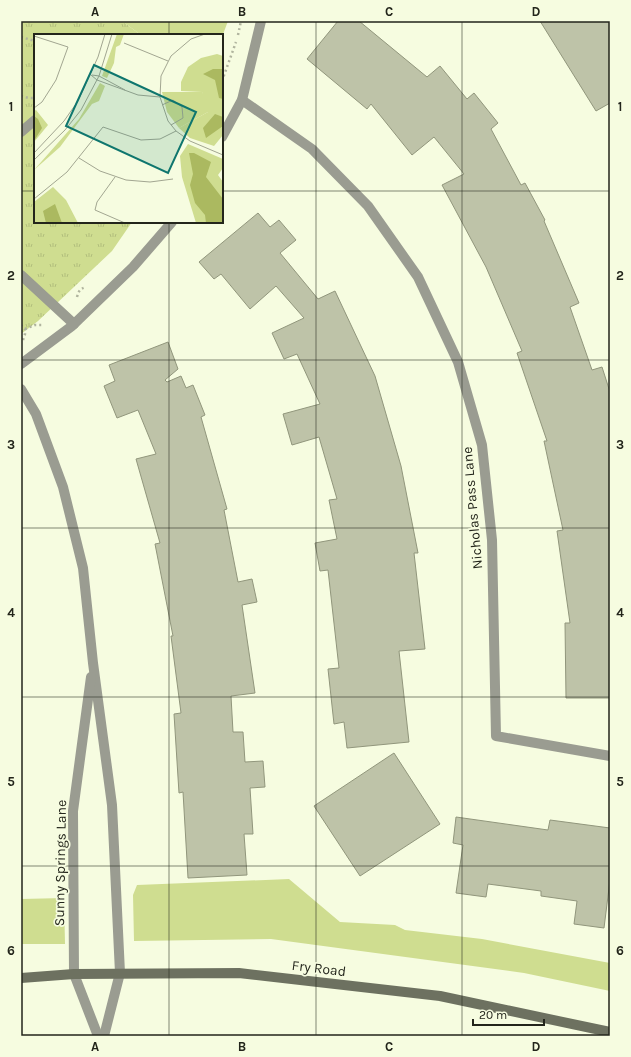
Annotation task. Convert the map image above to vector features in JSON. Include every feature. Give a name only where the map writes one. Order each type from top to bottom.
[{"type":"main road","name":"Fry Road","points":[[21,978],[74,974],[239,973],[440,996],[610,1032]]},
{"type":"street","points":[[223,135],[242,100],[261,21]]},
{"type":"street","name":"Nicholas Pass Lane","points":[[242,100],[312,149],[368,206],[418,277],[458,362],[482,445],[492,540],[496,736],[610,756]]},
{"type":"street","points":[[21,132],[34,121]]},
{"type":"street","points":[[21,364],[74,324],[133,267],[171,223]]},
{"type":"street","points":[[21,276],[74,324]]},
{"type":"street","name":"Sunny Springs Lane","points":[[21,389],[36,414],[63,487],[83,568],[93,663],[112,805],[120,973],[104,1036]]},
{"type":"street","name":"Sunny Springs Lane","points":[[93,663],[73,811],[74,974],[98,1036]]},
{"type":"path","points":[[223,78],[236,44],[241,21]]},
{"type":"path","points":[[21,37],[34,41]]},
{"type":"path","points":[[21,96],[34,98]]},
{"type":"path","points":[[21,325],[25,329],[25,334],[21,342]]},
{"type":"path","points":[[25,329],[35,325],[45,326]]},
{"type":"green space","points":[[21,21],[122,21],[140,34],[34,34],[34,223],[131,223],[112,251],[38,321],[21,334]]},
{"type":"green space","points":[[122,21],[228,21],[223,34],[140,34]]},
{"type":"green space","points":[[289,879],[340,922],[395,925],[405,930],[482,939],[610,963],[610,991],[524,973],[271,939],[134,941],[133,895],[137,885]]},
{"type":"green space","points":[[64,898],[65,944],[21,944],[21,899]]},
{"type":"building","points":[[338,21],[359,21],[427,77],[440,66],[467,99],[474,93],[498,123],[491,129],[521,185],[525,183],[545,220],[544,221],[579,303],[570,307],[592,370],[602,367],[610,392],[610,698],[566,698],[565,623],[570,623],[557,531],[563,530],[544,441],[547,441],[517,353],[522,351],[486,267],[442,185],[464,174],[434,137],[412,155],[371,104],[367,109],[307,59]]},
{"type":"building","points":[[540,21],[610,21],[610,103],[596,111]]},
{"type":"building","points":[[258,213],[270,227],[279,220],[296,240],[280,253],[318,299],[335,291],[375,376],[401,466],[418,553],[414,553],[425,649],[399,651],[409,742],[347,748],[344,722],[334,724],[328,669],[339,668],[328,570],[320,571],[315,543],[337,539],[329,500],[337,499],[319,437],[292,445],[283,414],[320,404],[297,354],[284,359],[272,333],[304,318],[276,286],[250,309],[221,274],[214,279],[199,262]]},
{"type":"building","points":[[168,342],[178,369],[165,380],[167,382],[181,376],[186,388],[193,385],[205,415],[201,417],[227,509],[224,510],[238,582],[252,579],[257,602],[242,605],[255,693],[231,696],[233,732],[243,732],[245,762],[263,761],[265,787],[250,788],[253,834],[244,834],[247,875],[188,878],[183,792],[179,793],[174,714],[181,713],[171,636],[173,636],[155,544],[160,543],[136,459],[156,454],[138,410],[117,418],[104,386],[115,381],[109,365]]},
{"type":"building","points":[[394,753],[440,824],[360,876],[314,806]]},
{"type":"building","points":[[456,817],[548,830],[550,820],[610,828],[610,880],[604,928],[574,924],[577,901],[541,896],[541,891],[488,884],[486,897],[456,893],[463,845],[453,843]]}]
